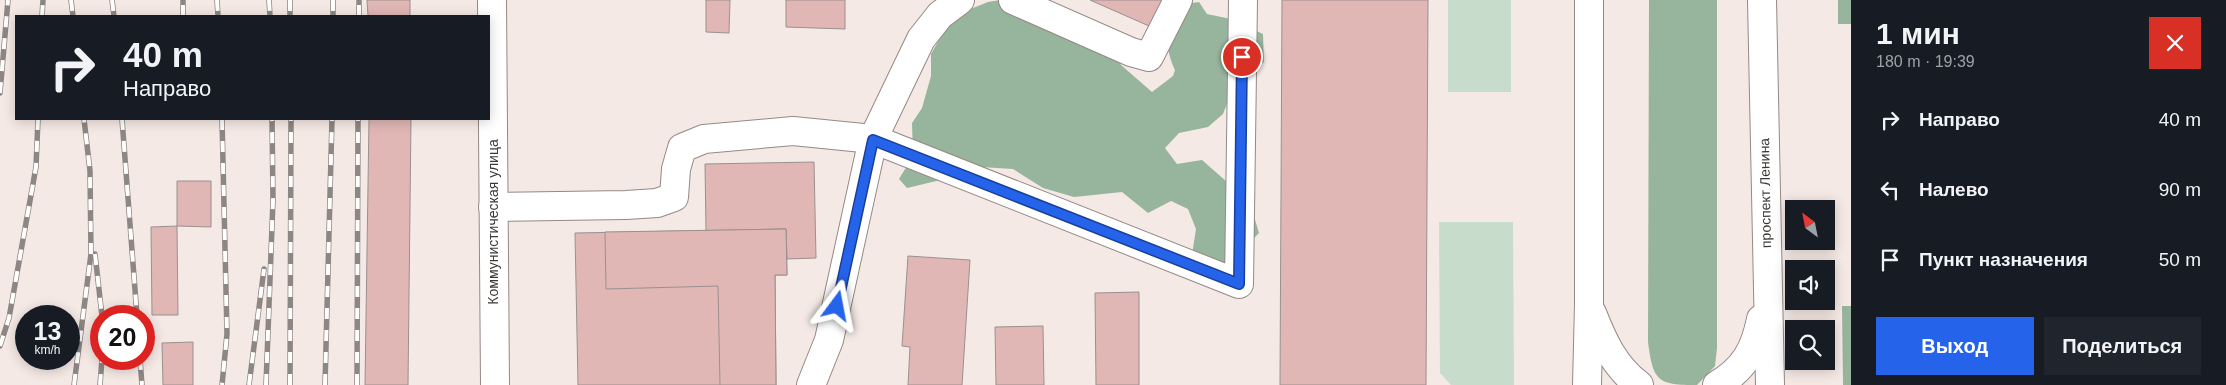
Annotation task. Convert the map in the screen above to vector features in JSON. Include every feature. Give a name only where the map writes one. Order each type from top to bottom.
[{"type":"main road","name":"Коммунистическая улица","points":[[492,0],[494,385]]},
{"type":"main road","points":[[812,385],[829,340],[873,140],[920,39],[940,15],[960,0]]},
{"type":"main road","points":[[1012,0],[1131,52],[1149,56],[1178,0]]},
{"type":"main road","points":[[493,207],[626,206],[657,203],[674,196],[676,169],[682,148],[704,139],[793,131],[873,140],[1239,284],[1243,0]]},
{"type":"main road","points":[[1587,385],[1589,304],[1589,0]]},
{"type":"main road","name":"проспект Ленина","points":[[1762,0],[1770,385]]},
{"type":"main road","points":[[1717,385],[1727,379],[1748,358],[1758,338],[1767,287]]},
{"type":"main road","points":[[1589,304],[1603,339],[1616,364],[1638,385]]},
{"type":"green space","points":[[1000,0],[1112,51],[1121,65],[1152,92],[1173,76],[1175,70],[1169,50],[1169,36],[1185,4],[1199,2],[1207,14],[1231,19],[1263,34],[1264,62],[1247,76],[1230,96],[1223,114],[1208,127],[1179,133],[1165,148],[1177,164],[1202,160],[1235,189],[1247,193],[1259,233],[1239,253],[1224,276],[1192,255],[1196,229],[1188,209],[1171,201],[1148,213],[1122,192],[1074,197],[1043,188],[1013,169],[981,167],[953,177],[907,188],[899,179],[913,156],[912,123],[922,108],[931,76],[931,54],[944,31],[963,12],[988,2]]},
{"type":"green space","points":[[1448,0],[1511,0],[1511,92],[1448,92]]},
{"type":"green space","points":[[1649,0],[1717,0],[1717,348],[1715,366],[1697,385],[1674,384],[1660,378],[1652,366],[1648,342]]},
{"type":"green space","points":[[1838,0],[1851,0],[1851,24],[1838,24]]},
{"type":"green space","points":[[1439,222],[1513,222],[1514,385],[1451,385],[1440,373]]},
{"type":"green space","points":[[1842,306],[1851,306],[1851,385],[1843,385]]},
{"type":"building","points":[[367,0],[410,0],[410,15],[368,15]]},
{"type":"building","points":[[706,0],[730,0],[729,33],[706,32]]},
{"type":"building","points":[[786,0],[845,0],[845,29],[786,27]]},
{"type":"building","points":[[1090,0],[1171,0],[1158,30]]},
{"type":"building","points":[[1282,0],[1428,0],[1426,385],[1280,385]]},
{"type":"building","points":[[369,120],[411,120],[408,385],[365,385]]},
{"type":"building","points":[[814,162],[816,258],[787,259],[786,229],[706,231],[705,164]]},
{"type":"building","points":[[177,181],[211,181],[211,227],[177,226]]},
{"type":"building","points":[[177,226],[178,315],[155,315],[155,305],[152,305],[151,227]]},
{"type":"building","points":[[786,229],[787,275],[775,275],[776,385],[578,385],[575,233]]},
{"type":"building","points":[[786,229],[787,275],[775,275],[776,385],[720,385],[718,286],[606,289],[605,232]]},
{"type":"building","points":[[908,256],[970,260],[962,385],[908,385],[910,347],[902,346]]},
{"type":"building","points":[[1139,292],[1139,385],[1096,385],[1095,293]]},
{"type":"building","points":[[1043,326],[1044,385],[996,385],[995,327]]},
{"type":"building","points":[[193,342],[193,385],[163,385],[162,343]]},
{"type":"railway","points":[[0,93],[8,0]]},
{"type":"railway","points":[[42,15],[43,0]]},
{"type":"railway","points":[[71,0],[73,15]]},
{"type":"railway","points":[[112,0],[114,15]]},
{"type":"railway","points":[[183,0],[183,15]]},
{"type":"railway","points":[[217,0],[218,15]]},
{"type":"railway","points":[[269,0],[270,15]]},
{"type":"railway","points":[[290,0],[290,15]]},
{"type":"railway","points":[[333,0],[333,15]]},
{"type":"railway","points":[[359,0],[359,15]]},
{"type":"railway","points":[[0,346],[9,318],[36,167],[38,120]]},
{"type":"railway","points":[[74,385],[91,254],[90,171],[84,120]]},
{"type":"railway","points":[[122,120],[136,305]]},
{"type":"railway","points":[[222,120],[227,334],[222,385]]},
{"type":"railway","points":[[266,385],[273,200],[272,120]]},
{"type":"railway","points":[[290,385],[291,120]]},
{"type":"railway","points":[[325,385],[332,120]]},
{"type":"railway","points":[[357,385],[358,120]]},
{"type":"railway","points":[[95,254],[101,305]]},
{"type":"railway","points":[[249,385],[264,269]]},
{"type":"railway","points":[[100,385],[101,370]]},
{"type":"railway","points":[[141,370],[142,385]]},
{"type":"route","points":[[837,306],[873,140],[1239,284],[1242,57]]}]
